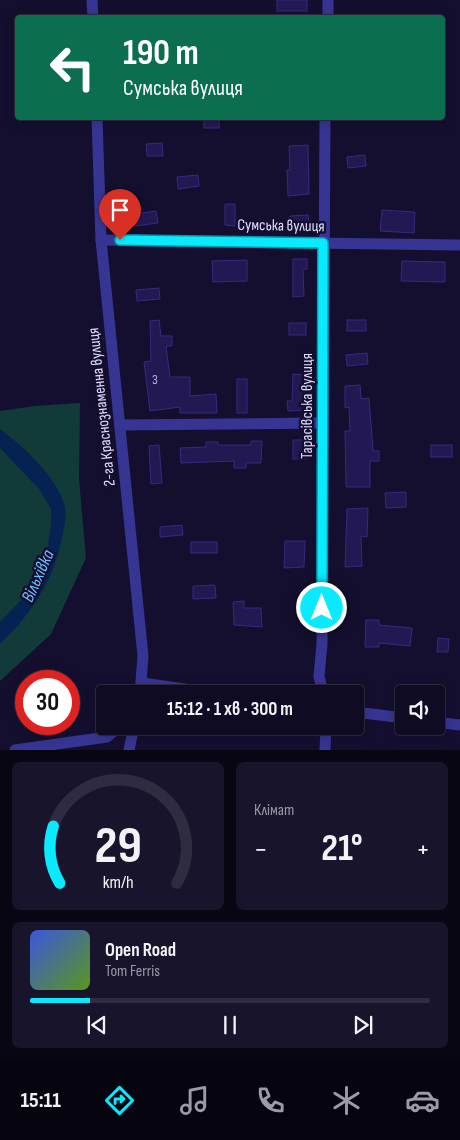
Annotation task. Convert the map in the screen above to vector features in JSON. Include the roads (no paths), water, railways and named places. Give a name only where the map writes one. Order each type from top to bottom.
[{"type":"street","points":[[92,0],[93,15]]},
{"type":"street","points":[[328,0],[328,15]]},
{"type":"street","name":"2-га Краснознаменна вулиця","points":[[96,120],[101,240],[143,656],[141,685]]},
{"type":"street","name":"Тарасівська вулиця","points":[[321,685],[319,676],[322,644],[325,120]]},
{"type":"street","name":"Сумська вулиця","points":[[101,240],[460,245]]},
{"type":"street","points":[[120,426],[323,422]]},
{"type":"street","points":[[364,713],[395,717]]},
{"type":"street","points":[[445,723],[460,725]]},
{"type":"street","points":[[15,750],[107,737],[109,735]]},
{"type":"street","points":[[129,750],[132,735]]},
{"type":"street","points":[[325,750],[326,735]]},
{"type":"water","name":"Вільхівка","points":[[0,429],[19,444],[47,474],[61,496],[66,514],[58,553],[40,596],[22,621],[0,644],[0,622],[21,600],[47,551],[51,525],[51,509],[39,489],[0,448]]}]
